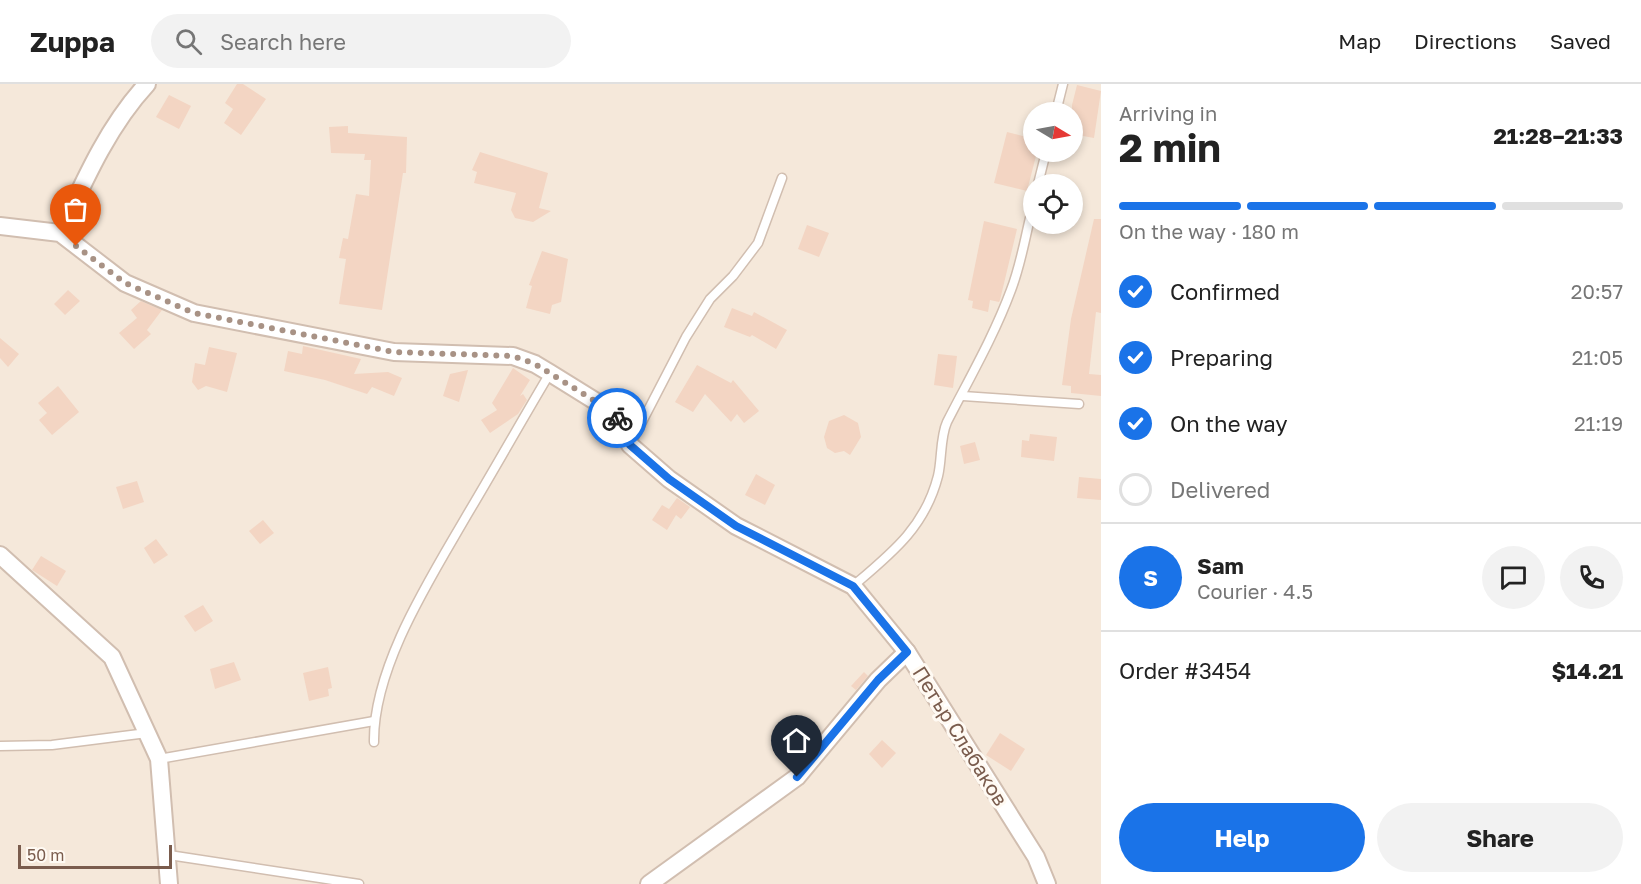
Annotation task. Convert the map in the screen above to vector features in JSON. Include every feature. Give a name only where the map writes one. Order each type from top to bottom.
[{"type":"street","points":[[0,226],[60,233],[93,161],[135,97],[147,84]]},
{"type":"street","name":"Петър Слабаков","points":[[60,233],[125,283],[194,313],[394,352],[513,356],[535,364],[616,414],[630,445],[669,479],[736,526],[853,586],[907,652],[1036,857],[1047,884]]},
{"type":"street","points":[[0,555],[112,657],[159,759],[169,855],[169,884]]},
{"type":"street","points":[[649,884],[797,777],[878,680],[907,652]]},
{"type":"lane","points":[[1058,102],[1063,84]]},
{"type":"lane","points":[[630,445],[686,337],[710,299],[733,276],[758,243],[782,178]]},
{"type":"lane","points":[[853,586],[904,540],[923,517],[934,493],[946,425],[963,396],[1012,289],[1026,234]]},
{"type":"lane","points":[[374,742],[374,721],[396,651],[419,597],[550,373]]},
{"type":"lane","points":[[963,396],[1079,404]]},
{"type":"lane","points":[[159,759],[374,721]]},
{"type":"lane","points":[[0,746],[52,745],[147,734]]},
{"type":"lane","points":[[169,855],[359,884]]},
{"type":"shaded area","points":[[0,84],[1101,84],[1101,884],[0,884]]},
{"type":"building","points":[[237,84],[243,84],[266,99],[241,135],[224,123],[233,109],[225,103]]},
{"type":"building","points":[[1077,85],[1101,91],[1094,138],[1083,136],[1083,102],[1073,102]]},
{"type":"building","points":[[169,95],[191,106],[179,129],[156,117]]},
{"type":"building","points":[[348,126],[348,133],[407,137],[406,173],[403,173],[382,310],[339,304],[346,259],[339,258],[343,238],[348,239],[356,194],[369,196],[371,160],[364,160],[365,154],[331,153],[329,127]]},
{"type":"building","points":[[1007,132],[1023,136],[1023,162],[1034,162],[1031,174],[1023,174],[1023,190],[994,183]]},
{"type":"building","points":[[480,152],[548,173],[539,208],[551,211],[533,222],[515,218],[511,210],[516,193],[474,183],[477,172],[472,170]]},
{"type":"building","points":[[1094,219],[1101,219],[1101,313],[1096,312],[1089,374],[1101,375],[1101,396],[1071,393],[1071,386],[1062,385],[1071,319]]},
{"type":"building","points":[[984,221],[1017,229],[1000,300],[999,302],[990,300],[988,312],[972,308],[973,301],[968,300]]},
{"type":"building","points":[[807,225],[829,233],[819,257],[798,249]]},
{"type":"building","points":[[542,251],[568,259],[561,302],[552,305],[550,314],[526,308],[532,286],[529,285]]},
{"type":"building","points":[[68,290],[80,301],[65,315],[54,304]]},
{"type":"building","points":[[141,301],[162,310],[147,330],[151,334],[134,349],[119,333],[137,318],[131,310]]},
{"type":"building","points":[[732,308],[752,316],[754,312],[787,330],[776,349],[752,335],[750,337],[724,327]]},
{"type":"building","points":[[0,338],[19,354],[8,367],[0,358]]},
{"type":"building","points":[[303,346],[361,359],[354,374],[388,372],[402,378],[394,396],[372,387],[367,394],[325,380],[284,371],[288,351],[302,354]]},
{"type":"building","points":[[209,347],[237,353],[227,392],[206,386],[198,390],[192,382],[195,363],[205,365]]},
{"type":"building","points":[[938,354],[957,356],[953,388],[934,385]]},
{"type":"building","points":[[697,365],[731,383],[733,380],[759,411],[744,423],[737,414],[731,422],[705,394],[693,412],[675,402]]},
{"type":"building","points":[[513,368],[530,380],[520,396],[523,394],[527,400],[518,414],[490,433],[481,420],[497,410],[492,403]]},
{"type":"building","points":[[468,370],[459,402],[443,396],[450,374]]},
{"type":"building","points":[[58,386],[79,412],[52,435],[39,420],[47,413],[38,403]]},
{"type":"building","points":[[844,415],[858,423],[861,437],[850,455],[844,451],[835,453],[827,448],[824,437],[829,421]]},
{"type":"building","points":[[1030,434],[1057,437],[1054,461],[1021,457],[1022,440],[1029,441]]},
{"type":"building","points":[[975,442],[980,460],[964,464],[960,446]]},
{"type":"building","points":[[756,474],[775,485],[765,505],[745,495]]},
{"type":"building","points":[[1079,477],[1101,479],[1101,500],[1077,498]]},
{"type":"building","points":[[137,481],[144,502],[123,509],[116,487]]},
{"type":"building","points":[[677,498],[690,507],[681,519],[676,515],[667,530],[652,520],[662,505],[669,509]]},
{"type":"building","points":[[263,520],[274,533],[260,544],[249,531]]},
{"type":"building","points":[[156,539],[168,555],[154,564],[144,548]]},
{"type":"building","points":[[41,556],[66,571],[57,586],[32,570]]},
{"type":"building","points":[[203,605],[213,621],[195,632],[184,616]]},
{"type":"building","points":[[234,662],[241,680],[215,689],[210,669]]},
{"type":"building","points":[[328,667],[332,688],[328,689],[329,696],[309,701],[303,673]]},
{"type":"building","points":[[864,672],[868,676],[856,690],[851,686]]},
{"type":"building","points":[[1000,733],[1025,749],[1011,771],[986,755]]},
{"type":"building","points":[[882,740],[896,753],[882,768],[869,754]]},
{"type":"way so far","points":[[76,246],[125,283],[194,313],[394,352],[513,356],[535,364],[616,414],[617,418]]},
{"type":"route","points":[[617,418],[630,445],[669,479],[736,526],[853,586],[907,652],[878,680],[797,777]]}]
